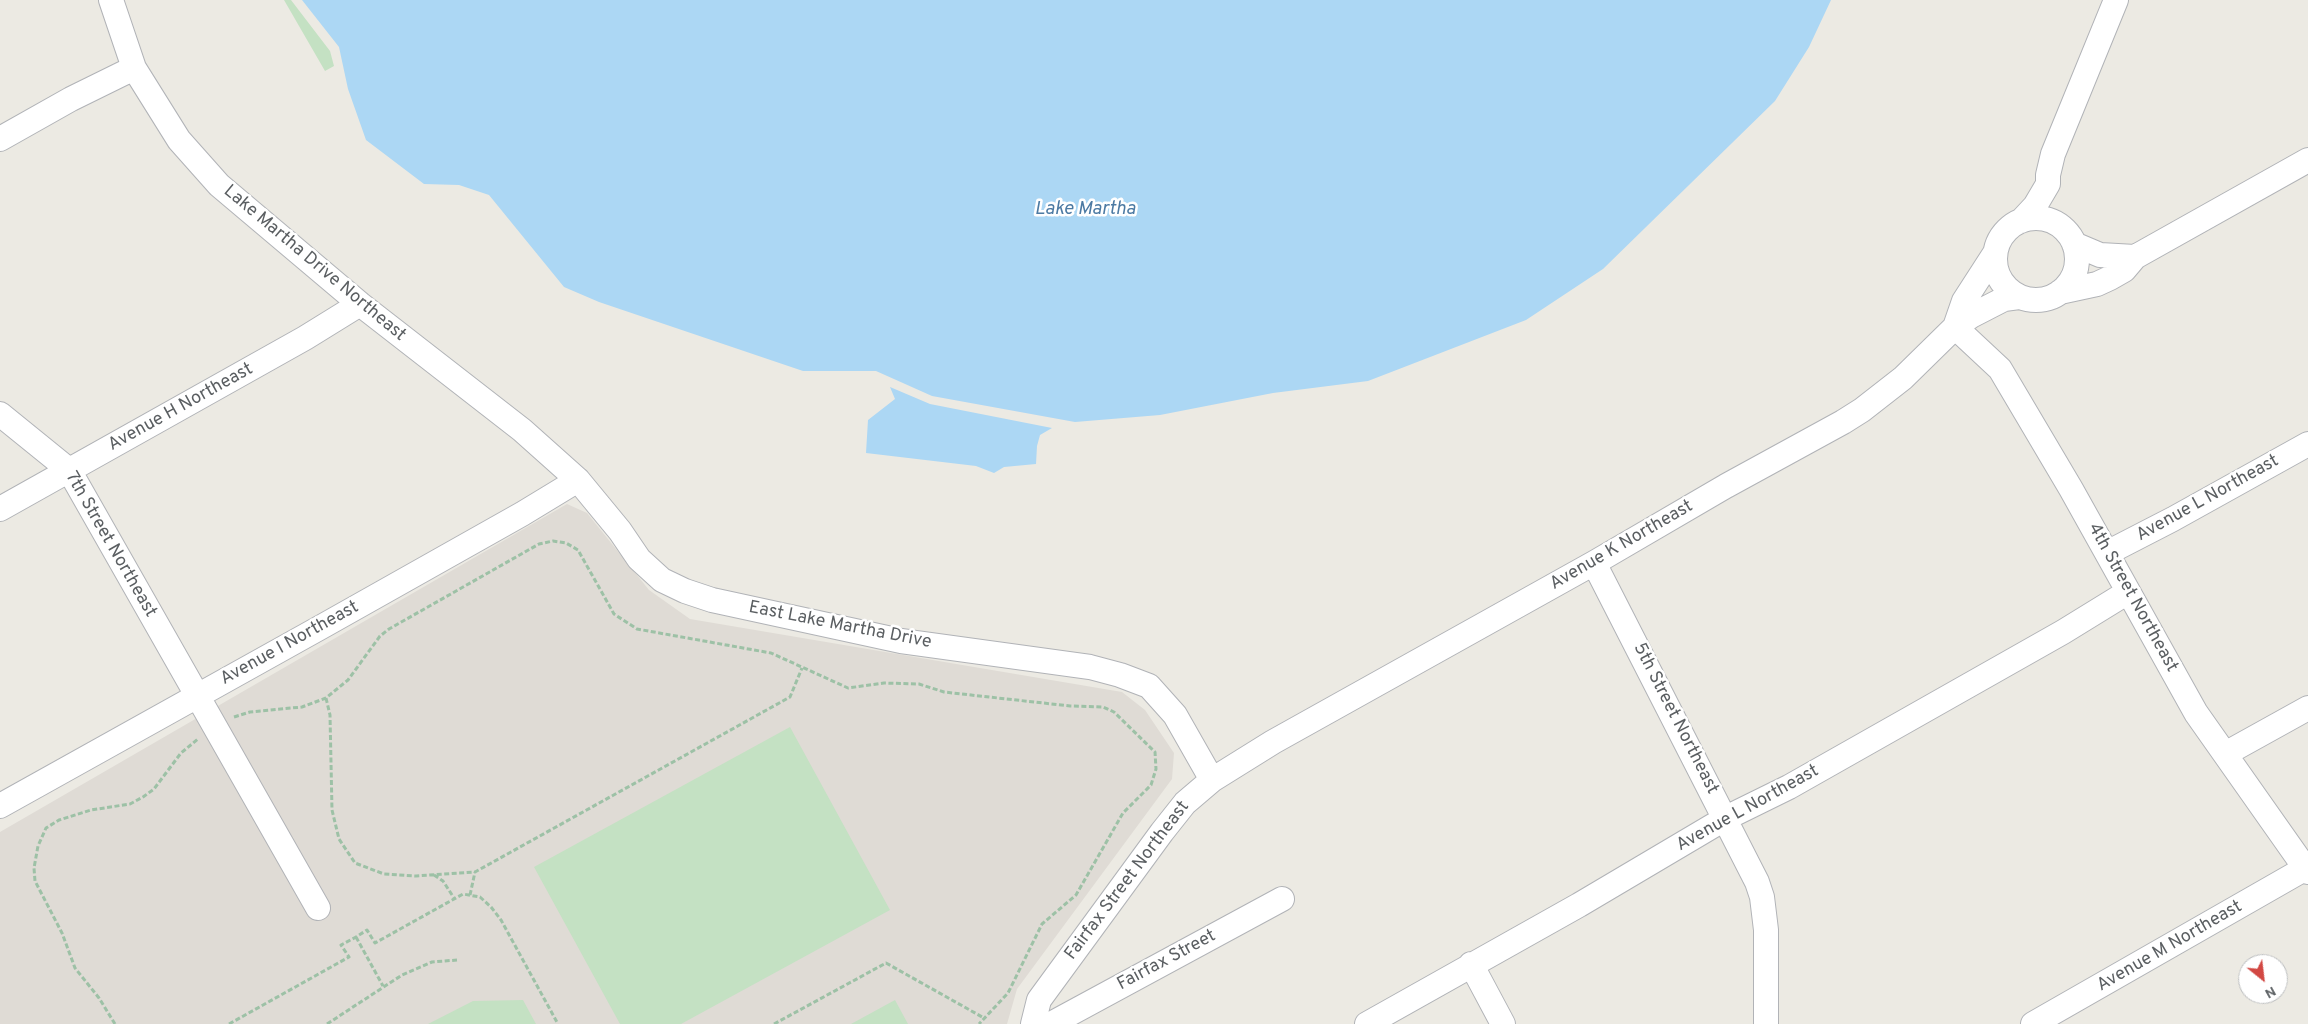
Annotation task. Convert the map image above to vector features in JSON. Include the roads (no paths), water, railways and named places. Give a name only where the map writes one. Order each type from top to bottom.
[{"type":"street","name":"Lake Martha Drive Northeast","points":[[111,0],[134,68],[179,140],[219,185],[360,304],[522,430],[578,480]]},
{"type":"street","points":[[2116,0],[2053,154],[2048,184],[2035,206],[2021,221],[2004,233],[1995,253],[1997,274],[2010,291],[2019,297],[2041,300],[2060,292],[2097,284],[2124,270],[2136,257],[2308,160]]},
{"type":"street","points":[[0,140],[71,99],[134,68]]},
{"type":"street","points":[[2048,184],[2054,194],[2077,254],[2074,275],[2060,292]]},
{"type":"street","points":[[2021,221],[2042,218],[2052,221],[2069,237],[2100,256],[2136,257]]},
{"type":"street","name":"Avenue K Northeast","points":[[1955,327],[1964,301],[1995,253]]},
{"type":"street","name":"Avenue K Northeast","points":[[1273,742],[1594,563],[1862,410],[1903,378],[1955,327],[2004,298],[2019,297]]},
{"type":"street","name":"Avenue H Northeast","points":[[0,509],[305,338],[360,304]]},
{"type":"street","name":"4th Street Northeast","points":[[1955,327],[2000,370],[2196,713],[2307,870]]},
{"type":"street","name":"7th Street Northeast","points":[[0,414],[69,470],[318,908]]},
{"type":"street","name":"Avenue L Northeast","points":[[2106,553],[2173,519],[2308,444]]},
{"type":"street","name":"East Lake Martha Drive","points":[[578,480],[647,568],[662,580],[685,591],[746,608],[803,618],[901,641],[1090,667],[1120,675],[1149,686],[1175,715],[1212,780]]},
{"type":"street","name":"Avenue I Northeast","points":[[0,806],[522,514],[578,480]]},
{"type":"street","name":"5th Street Northeast","points":[[1594,563],[1726,818],[1757,882],[1762,897],[1766,930],[1766,1024]]},
{"type":"street","name":"Avenue L Northeast","points":[[1367,1024],[1471,964],[1580,905],[1726,818],[1789,787],[2128,592]]},
{"type":"street","points":[[2225,754],[2308,708]]},
{"type":"street","name":"Fairfax Street Northeast","points":[[1033,1024],[1039,1000],[1185,803],[1212,780],[1273,742]]},
{"type":"street","name":"Avenue M Northeast","points":[[2033,1024],[2307,870]]},
{"type":"street","name":"Fairfax Street","points":[[1051,1024],[1282,899]]},
{"type":"street","points":[[1471,964],[1503,1024]]},
{"type":"water","name":"Lake Martha","points":[[302,0],[1831,0],[1809,47],[1775,101],[1603,269],[1526,320],[1368,381],[1273,393],[1160,415],[1075,422],[932,396],[876,371],[803,371],[599,302],[564,287],[489,195],[459,185],[424,184],[366,140],[348,89],[339,47]]},
{"type":"water","points":[[890,387],[930,404],[1052,428],[1040,435],[1036,464],[1004,467],[994,473],[976,466],[866,453],[868,420],[895,399]]}]
